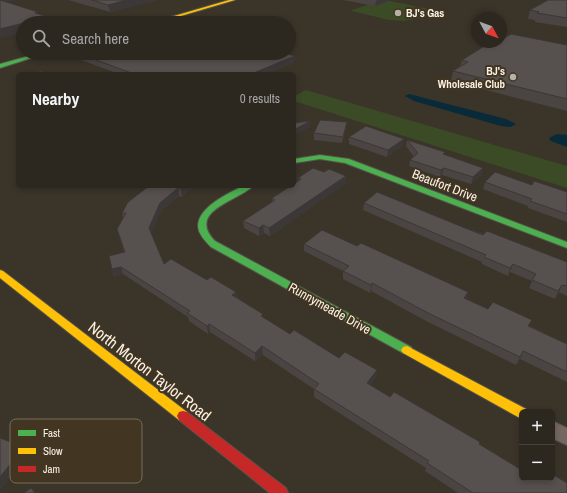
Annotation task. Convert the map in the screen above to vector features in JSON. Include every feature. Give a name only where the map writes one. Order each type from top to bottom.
[{"type":"street","points":[[177,16],[233,0]]},
{"type":"street","points":[[0,66],[21,60]]},
{"type":"street","name":"Beaufort Drive","points":[[296,161],[312,157],[332,158],[346,161],[567,245]]},
{"type":"street","name":"Runnymeade Drive","points":[[246,188],[214,207],[206,214],[202,225],[205,235],[209,240],[221,249],[519,411]]},
{"type":"street","name":"North Morton Taylor Road","points":[[0,273],[281,493]]},
{"type":"street","points":[[555,431],[567,437]]},
{"type":"green space","points":[[381,0],[412,5],[441,13],[404,21],[389,20],[352,11]]},
{"type":"green space","points":[[306,90],[567,166],[567,188],[296,102],[296,95]]},
{"type":"water","points":[[409,94],[506,119],[516,124],[511,127],[501,126],[414,101],[405,96]]},
{"type":"water","points":[[557,134],[567,135],[567,147],[551,141],[549,138]]},
{"type":"building","points":[[0,0],[38,12],[35,13],[45,16],[16,16],[16,25],[0,29]]},
{"type":"building","points":[[92,0],[127,0],[108,5]]},
{"type":"building","points":[[548,0],[567,0],[567,18],[537,13],[539,12],[530,10]]},
{"type":"building","name":"BJ's Wholesale Club","points":[[511,34],[567,45],[567,99],[453,71],[468,62],[462,60],[481,48],[507,48],[507,36]]},
{"type":"building","points":[[96,60],[285,60],[256,72],[129,72]]},
{"type":"building","points":[[320,120],[347,122],[343,137],[314,133]]},
{"type":"building","points":[[310,121],[296,129],[296,123]]},
{"type":"building","points":[[366,126],[404,139],[388,150],[349,137]]},
{"type":"building","points":[[407,140],[445,152],[443,154],[483,168],[473,177],[444,168],[441,170],[410,160],[418,153]]},
{"type":"building","points":[[313,168],[324,172],[329,169],[346,176],[269,228],[263,225],[259,228],[243,221],[275,200],[272,198],[288,188],[296,188],[296,183],[301,179],[298,178]]},
{"type":"building","points":[[495,172],[532,185],[534,181],[567,192],[567,214],[530,201],[532,199],[485,182]]},
{"type":"building","points":[[146,188],[178,188],[160,203],[149,228],[164,264],[171,259],[207,280],[211,277],[236,292],[232,295],[263,314],[261,316],[290,334],[294,330],[339,358],[345,352],[377,370],[367,383],[390,397],[394,392],[480,442],[479,444],[519,468],[519,481],[555,481],[555,476],[567,483],[567,493],[473,493],[427,463],[429,461],[314,389],[319,384],[262,346],[255,353],[209,324],[207,326],[187,313],[190,311],[121,267],[112,269],[109,256],[125,252],[117,229],[126,213],[122,213],[128,202]]},
{"type":"building","points":[[377,192],[483,235],[487,231],[567,262],[567,286],[562,285],[558,291],[532,280],[536,274],[513,264],[510,268],[484,257],[486,255],[364,203]]},
{"type":"building","points":[[322,230],[357,246],[361,243],[468,292],[464,298],[488,309],[493,302],[532,320],[528,326],[567,344],[567,372],[523,351],[520,357],[430,314],[372,283],[371,285],[343,271],[349,266],[304,244]]},
{"type":"building","points":[[0,438],[10,442],[10,464],[0,477]]},
{"type":"building","points":[[31,488],[35,493],[24,493]]},
{"type":"traffic: fast","points":[[0,66],[21,60]]},
{"type":"traffic: fast","points":[[296,161],[320,157],[346,161],[567,245]]},
{"type":"traffic: fast","points":[[245,188],[220,202],[207,213],[203,219],[202,226],[208,239],[214,245],[407,350]]},
{"type":"traffic: slow","points":[[177,16],[233,0]]},
{"type":"traffic: slow","points":[[0,273],[183,416]]},
{"type":"traffic: slow","points":[[407,350],[519,411]]},
{"type":"traffic: jam","points":[[183,416],[281,493]]},
{"type":"place","name":"BJ's Gas","points":[[398,13]]},
{"type":"place","name":"BJ's Wholesale Club","points":[[513,77]]}]
